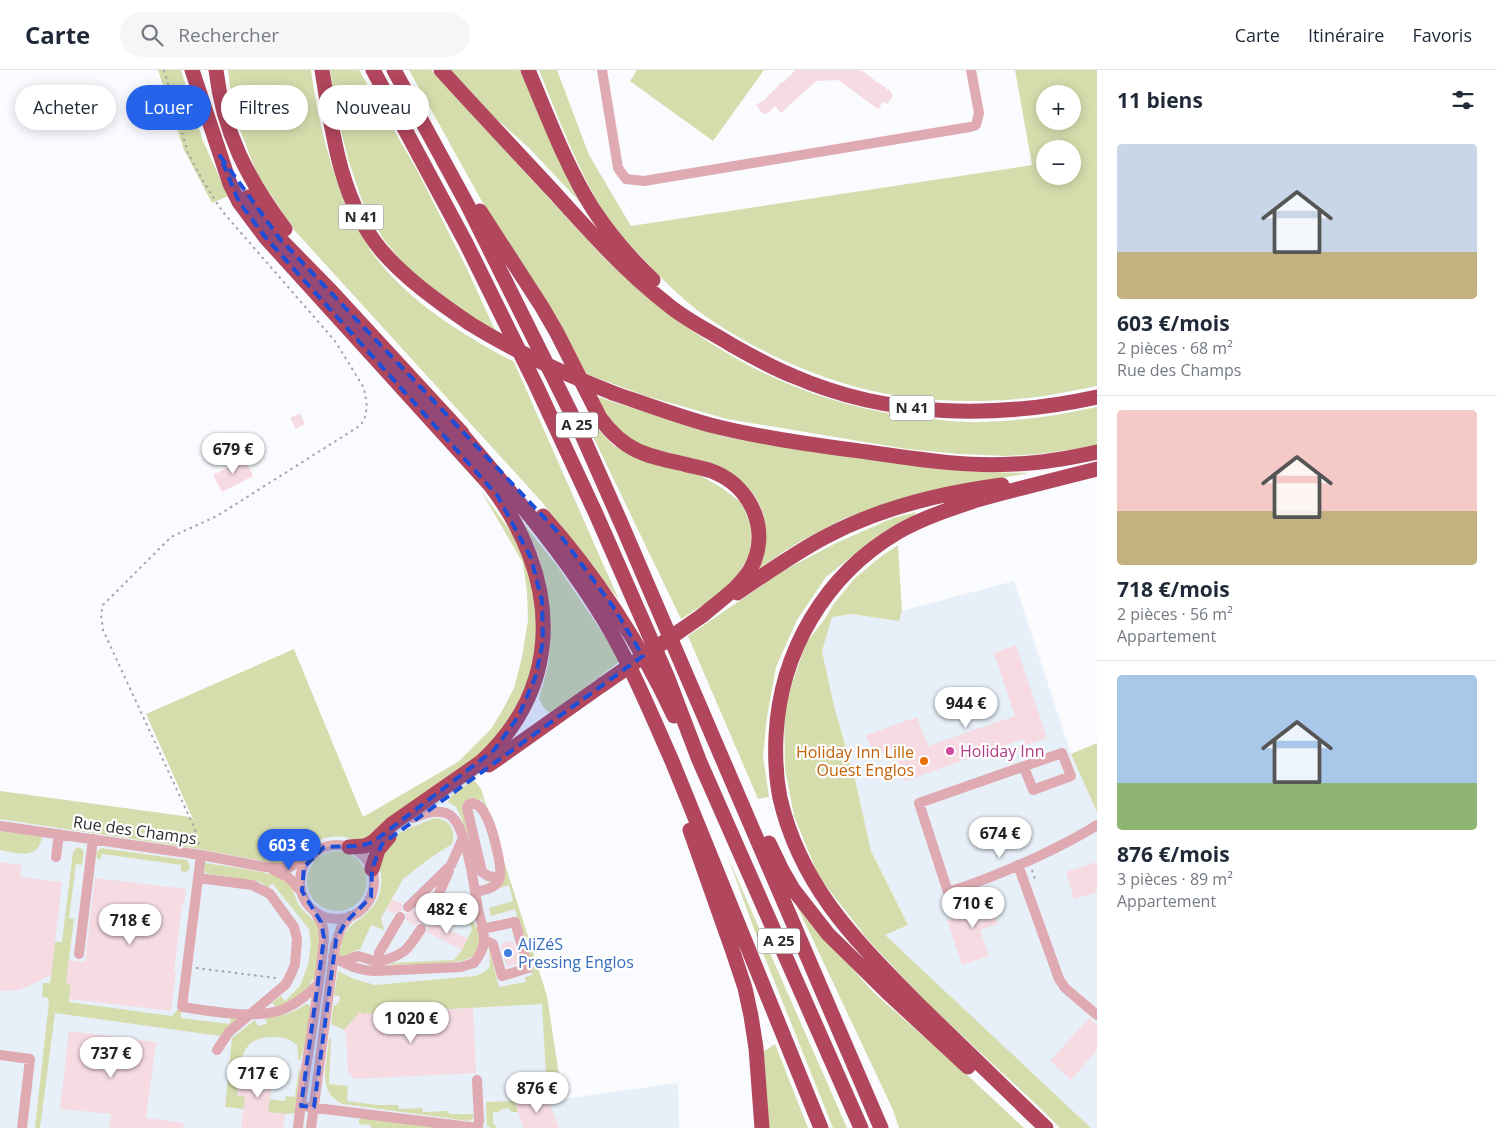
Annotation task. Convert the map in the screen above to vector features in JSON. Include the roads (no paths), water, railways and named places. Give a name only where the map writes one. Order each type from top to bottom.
[{"type":"highway","points":[[192,70],[225,174],[239,202],[266,238],[483,477],[497,495],[505,506],[531,558],[541,593],[544,632],[538,669],[523,708],[500,743],[481,762],[392,824],[373,842],[365,846],[349,847]]},
{"type":"highway","points":[[216,70],[225,117],[232,141],[242,163],[265,202],[331,291]]},
{"type":"highway","name":"N 41","points":[[322,70],[331,125],[341,168],[351,196],[368,231],[384,253],[408,277],[431,296],[469,323],[527,357],[578,380],[687,418],[722,428],[776,438],[946,462],[1009,464],[1047,461],[1097,452]]},
{"type":"highway","name":"A 25","points":[[373,70],[466,243],[581,481],[667,676],[699,760],[861,1128]]},
{"type":"highway","name":"A 25","points":[[394,70],[467,204],[582,437],[621,523],[881,1128]]},
{"type":"highway","points":[[399,70],[484,217],[542,307],[600,418],[609,430],[619,440],[641,453],[714,472],[728,479],[747,497],[752,506],[759,529],[757,552],[753,563],[749,571],[733,590],[703,615]]},
{"type":"highway","points":[[441,70],[598,239],[646,287],[681,315],[738,348]]},
{"type":"highway","points":[[528,70],[570,167],[605,227],[654,281],[691,313],[738,348]]},
{"type":"highway","points":[[220,156],[280,239],[331,291],[456,427],[532,517],[576,576],[608,627],[646,702],[672,761],[821,1128]]},
{"type":"highway","name":"N 41","points":[[738,348],[769,366],[820,386],[864,399],[918,409],[962,412],[1009,411],[1039,408],[1097,397]]},
{"type":"highway","points":[[456,427],[533,504],[585,567],[629,631],[656,680],[686,744],[699,760]]},
{"type":"highway","points":[[1046,1128],[887,972],[852,933],[827,900],[800,853],[782,807],[776,774],[776,732],[784,681],[805,627],[815,610],[838,580],[862,557],[898,532],[929,517],[991,496],[1097,469]]},
{"type":"highway","points":[[372,869],[375,856],[382,844],[413,818],[703,615],[804,548],[874,514],[904,504],[946,494],[1070,476]]},
{"type":"highway","points":[[674,647],[695,677],[773,852],[799,897],[847,954],[1033,1128]]},
{"type":"highway","points":[[672,761],[682,809],[745,988],[756,1048],[762,1128]]},
{"type":"street","points":[[602,70],[618,168],[626,179],[644,181],[976,125],[979,113],[971,70]]},
{"type":"street","points":[[1024,766],[1033,790],[1070,776],[1062,753],[1024,766],[919,803],[948,892],[1019,869],[1097,825]]},
{"type":"street","points":[[337,960],[358,956],[376,967],[461,967],[474,963],[482,952],[483,935],[475,892],[477,873],[467,808],[472,803],[479,805],[486,816],[500,861],[501,873],[498,881],[491,888],[475,892]]},
{"type":"street","points":[[413,818],[434,812],[448,814],[453,818],[458,825],[477,873]]},
{"type":"street","name":"Rue des Champs","points":[[0,826],[201,855],[265,867],[289,867],[310,858]]},
{"type":"street","points":[[56,857],[59,834]]},
{"type":"street","points":[[1060,846],[1097,834]]},
{"type":"street","points":[[428,918],[463,838]]},
{"type":"street","points":[[79,954],[93,839]]},
{"type":"street","points":[[298,1128],[314,1022],[324,933],[321,922],[306,901],[302,891],[300,884],[301,873],[305,863],[318,850],[338,845],[356,850],[364,857],[372,869],[374,883],[371,897],[362,909],[340,919],[322,916],[313,910]]},
{"type":"street","points":[[201,855],[182,1007],[249,1015],[274,1011],[289,1007],[318,985]]},
{"type":"street","points":[[408,908],[452,865]]},
{"type":"street","name":"Rue des Champs","points":[[265,867],[288,877],[302,891]]},
{"type":"street","points":[[1019,869],[1059,979],[1066,988],[1097,1015]]},
{"type":"street","points":[[477,873],[499,878]]},
{"type":"street","points":[[198,878],[252,885],[270,894],[294,927],[297,939],[295,964],[286,984],[229,1032],[218,1050]]},
{"type":"street","points":[[312,1128],[337,960],[338,934],[350,916]]},
{"type":"street","points":[[376,967],[379,954],[400,917]]},
{"type":"street","points":[[515,922],[528,968],[502,976],[493,944],[483,935],[515,922]]},
{"type":"street","points":[[376,967],[403,954],[421,928]]},
{"type":"street","points":[[0,1055],[30,1059],[22,1128]]},
{"type":"street","points":[[301,1106],[477,1128],[479,1121],[477,1080]]},
{"type":"place","name":"Holiday Inn","points":[[950,751]]},
{"type":"place","name":"Holiday Inn Lille Ouest Englos","points":[[924,761]]},
{"type":"place","name":"AliZéS Pressing Englos","points":[[508,953]]}]
